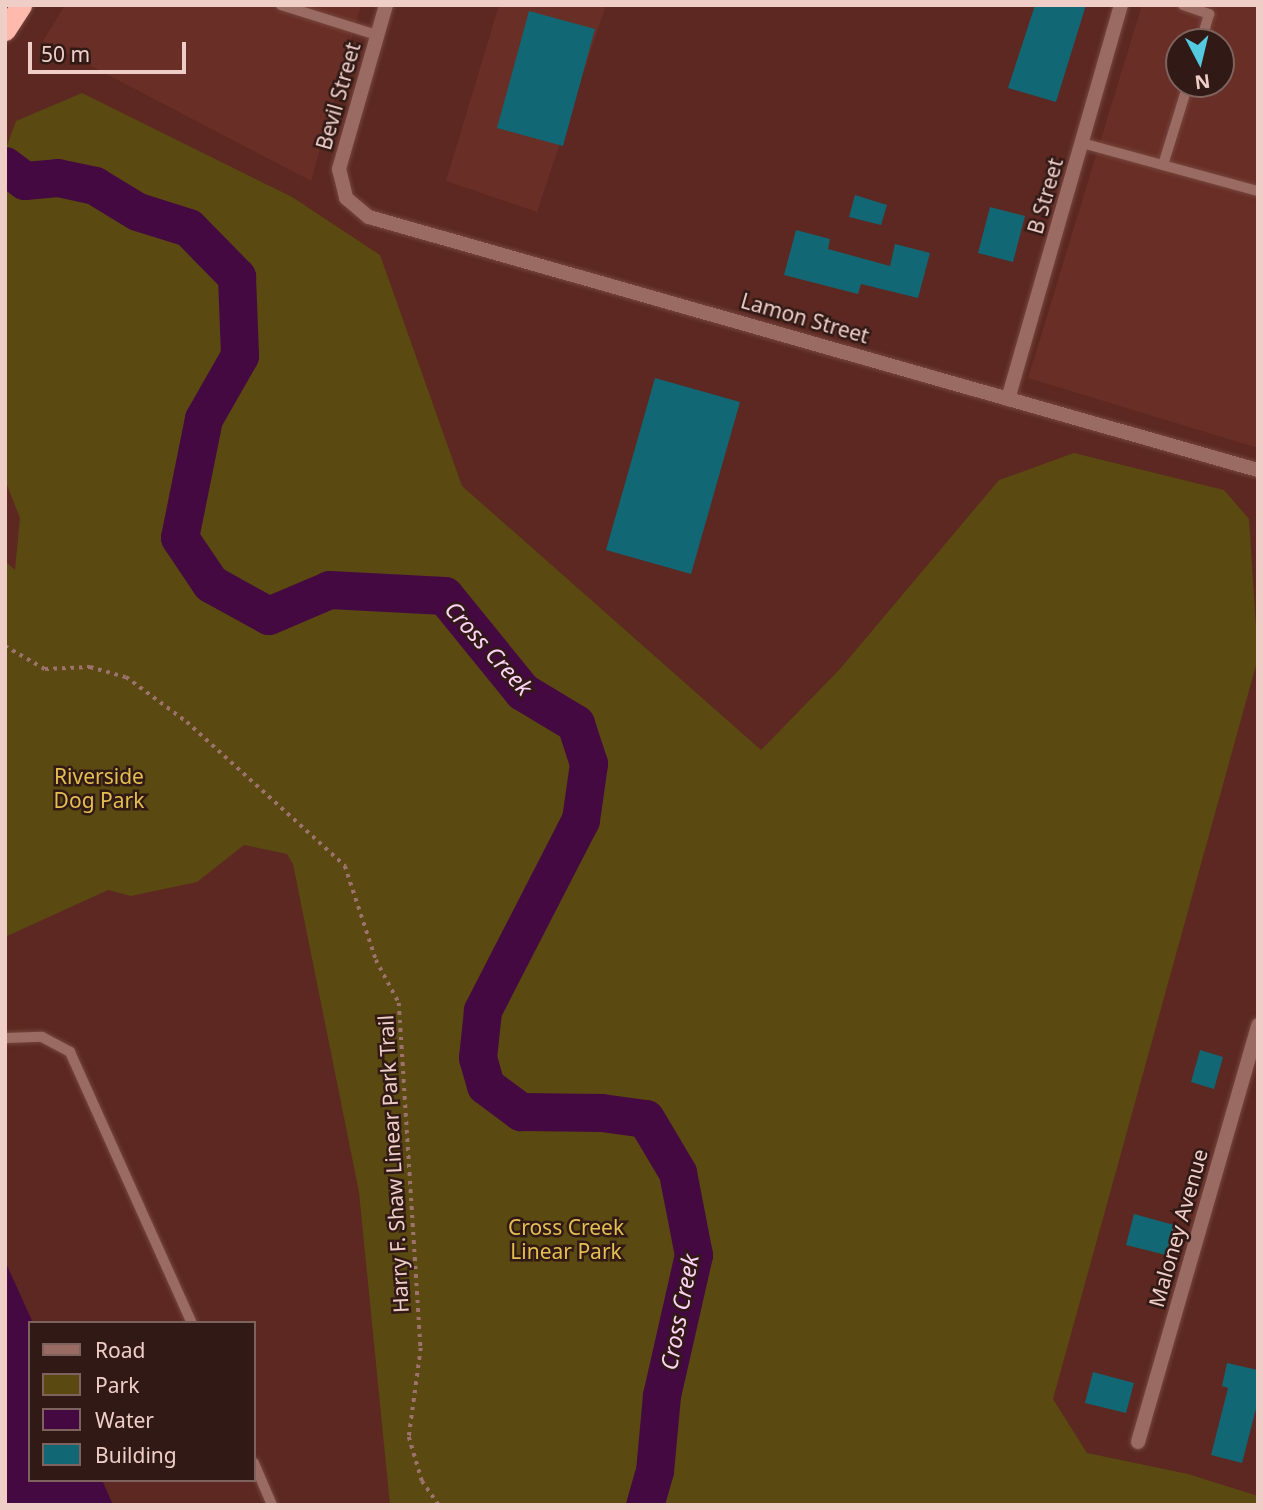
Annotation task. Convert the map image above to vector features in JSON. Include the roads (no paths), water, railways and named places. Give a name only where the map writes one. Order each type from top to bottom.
[{"type":"highway","points":[[5,30],[21,5]]},
{"type":"street","name":"Bevil Street","points":[[346,198],[339,169],[386,5]]},
{"type":"street","name":"B Street","points":[[1008,399],[1121,5]]},
{"type":"street","name":"Lamon Street","points":[[346,198],[369,217],[1258,470]]},
{"type":"street","name":"Maloney Avenue","points":[[1138,1442],[1258,1025]]},
{"type":"lane","points":[[281,5],[377,35]]},
{"type":"lane","points":[[1183,5],[1209,14],[1205,28]]},
{"type":"lane","points":[[1163,165],[1184,98]]},
{"type":"lane","points":[[1082,144],[1258,191]]},
{"type":"lane","points":[[5,1038],[42,1037],[70,1052],[191,1321]]},
{"type":"lane","points":[[256,1468],[272,1505]]},
{"type":"water","points":[[5,1261],[32,1321],[28,1321],[28,1482],[103,1482],[113,1505],[5,1505]]},
{"type":"waterway","name":"Cross Creek","points":[[5,166],[25,181],[58,178],[95,186],[138,212],[189,228],[237,277],[240,356],[204,419],[180,538],[211,584],[269,616],[330,590],[445,596],[523,692],[576,724],[589,764],[581,820],[483,1011],[478,1058],[486,1086],[521,1112],[602,1113],[646,1119],[678,1173],[694,1255],[662,1396],[655,1471],[645,1505]]},
{"type":"park label","name":"Riverside Dog Park","points":[[99,788]]},
{"type":"park label","name":"Cross Creek Linear Park","points":[[566,1239]]}]
